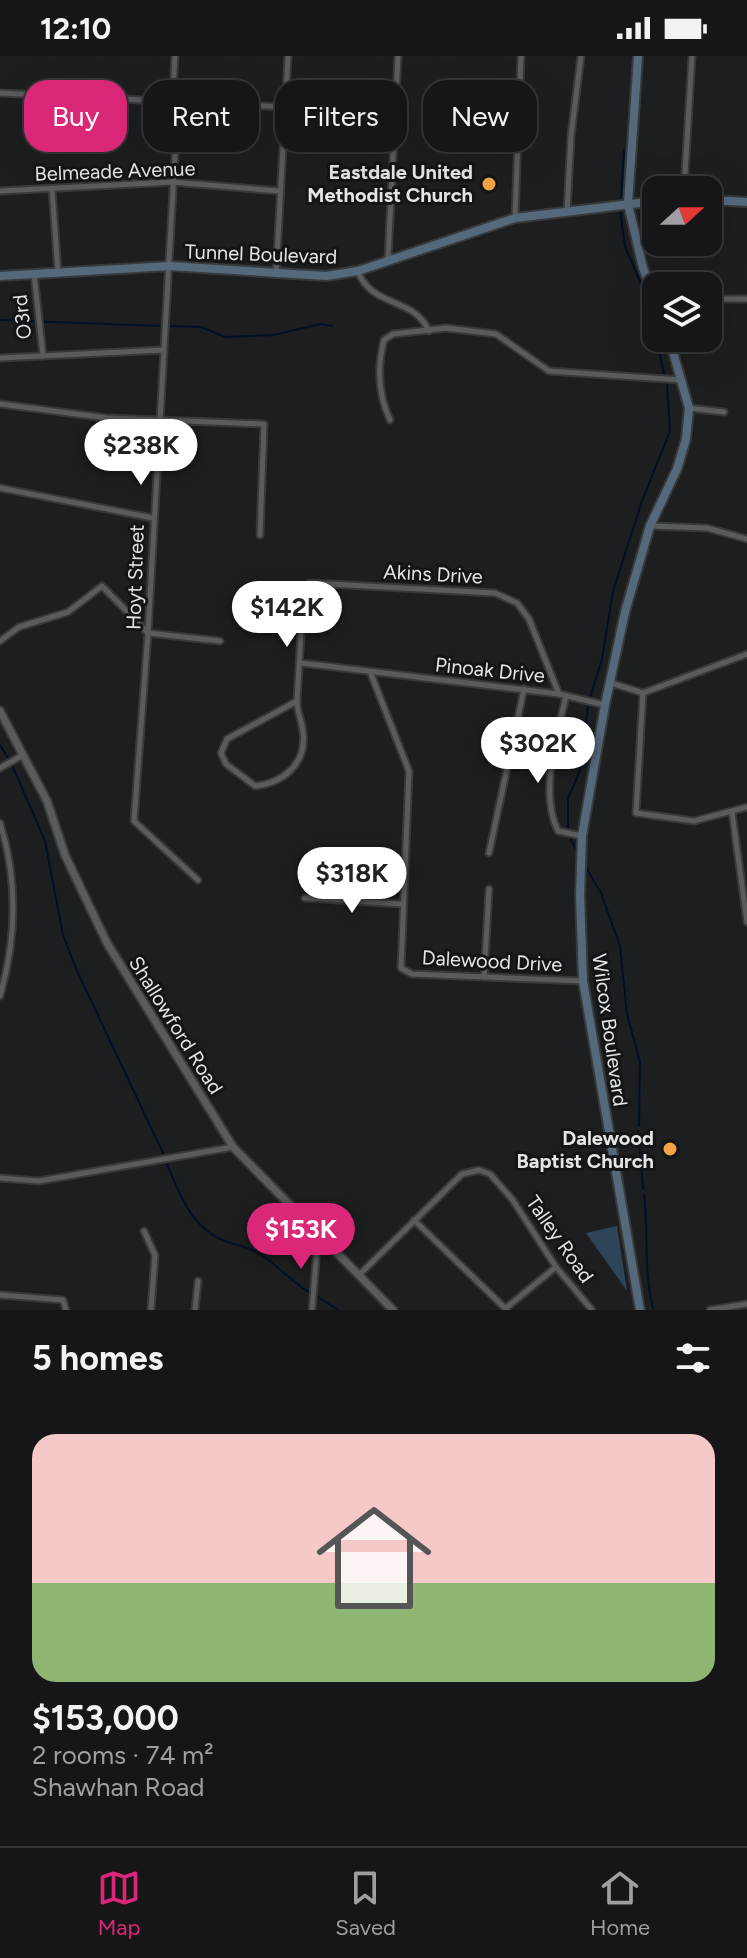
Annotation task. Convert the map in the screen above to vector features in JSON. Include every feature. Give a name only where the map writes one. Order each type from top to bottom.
[{"type":"main road","points":[[638,56],[628,204],[645,272]]},
{"type":"main road","points":[[722,201],[747,202]]},
{"type":"main road","name":"Tunnel Boulevard","points":[[0,276],[170,266],[326,276],[358,271],[515,218],[642,202]]},
{"type":"main road","name":"Wilcox Boulevard","points":[[640,1310],[583,981],[582,836],[625,612],[650,526],[677,469],[689,408],[674,352]]},
{"type":"street","name":"Hoyt Street","points":[[174,80],[175,56]]},
{"type":"street","points":[[286,80],[288,56]]},
{"type":"street","points":[[388,259],[398,56]]},
{"type":"street","points":[[515,218],[521,56]]},
{"type":"street","points":[[567,212],[571,136],[581,56]]},
{"type":"street","points":[[685,176],[692,56]]},
{"type":"street","points":[[0,93],[143,100]]},
{"type":"street","name":"Hoyt Street","points":[[174,152],[161,419],[134,821],[198,880]]},
{"type":"street","points":[[276,274],[281,152]]},
{"type":"street","name":"Belmeade Avenue","points":[[0,191],[172,182],[279,191]]},
{"type":"street","points":[[52,189],[58,272]]},
{"type":"street","points":[[358,271],[374,295],[412,310],[429,331]]},
{"type":"street","name":"O3rd","points":[[34,274],[43,356]]},
{"type":"street","points":[[722,299],[747,299]]},
{"type":"street","points":[[390,420],[380,383],[379,359],[384,340],[393,334],[446,328],[496,334],[549,371],[565,375],[683,380]]},
{"type":"street","points":[[0,358],[163,350]]},
{"type":"street","points":[[0,404],[80,415],[264,424],[260,535]]},
{"type":"street","points":[[689,408],[724,412]]},
{"type":"street","points":[[0,488],[153,518]]},
{"type":"street","points":[[650,526],[707,528],[747,539]]},
{"type":"street","name":"Akins Drive","points":[[301,663],[303,599],[310,583],[495,593],[517,603],[529,619],[562,695]]},
{"type":"street","points":[[0,641],[19,627],[68,612],[102,586],[148,633],[220,641]]},
{"type":"street","points":[[611,683],[643,693],[747,654]]},
{"type":"street","points":[[297,701],[227,739],[221,753],[226,764],[255,786],[274,784],[286,778],[302,752],[303,732],[297,701],[301,663]]},
{"type":"street","name":"Pinoak Drive","points":[[301,663],[371,674],[524,689],[605,705]]},
{"type":"street","points":[[305,898],[401,904],[409,771],[371,674]]},
{"type":"street","points":[[489,853],[524,689]]},
{"type":"street","points":[[643,693],[636,813],[694,821],[747,807]]},
{"type":"street","points":[[562,695],[550,815],[558,831],[582,836]]},
{"type":"street","name":"Shallowford Road","points":[[0,711],[24,755],[107,943],[233,1147],[393,1310]]},
{"type":"street","points":[[0,768],[24,755]]},
{"type":"street","points":[[732,812],[747,922]]},
{"type":"street","points":[[0,823],[8,853],[14,900],[12,933],[0,996]]},
{"type":"street","points":[[484,977],[489,889]]},
{"type":"street","name":"Dalewood Drive","points":[[401,904],[401,968],[412,974],[583,981]]},
{"type":"street","points":[[0,1178],[39,1181],[233,1147]]},
{"type":"street","name":"Talley Road","points":[[359,1276],[462,1174],[479,1170],[490,1174],[512,1199],[556,1267],[592,1310]]},
{"type":"street","points":[[414,1220],[507,1309],[556,1267]]},
{"type":"street","points":[[144,1231],[155,1255],[151,1310]]},
{"type":"street","points":[[312,1310],[318,1234]]},
{"type":"street","points":[[195,1310],[198,1281]]},
{"type":"street","points":[[0,1295],[63,1300],[66,1310]]},
{"type":"street","points":[[710,1310],[747,1304]]},
{"type":"shaded area","points":[[617,1226],[627,1291],[586,1233]]},
{"type":"waterway","points":[[621,200],[624,150]]},
{"type":"waterway","points":[[620,210],[625,246],[647,298],[664,374]]},
{"type":"waterway","points":[[0,320],[160,326]]},
{"type":"waterway","points":[[169,326],[201,327],[225,337],[273,335],[321,324],[332,326]]},
{"type":"waterway","points":[[589,701],[602,659],[613,591],[642,501],[670,431],[667,384]]},
{"type":"waterway","points":[[568,828],[568,798],[580,771],[588,706]]},
{"type":"waterway","points":[[0,745],[10,761]]},
{"type":"waterway","points":[[13,767],[45,841],[63,935],[77,971],[164,1155]]},
{"type":"waterway","points":[[569,836],[577,851]]},
{"type":"waterway","points":[[585,866],[601,893],[620,946],[627,1014],[640,1062],[639,1126]]},
{"type":"waterway","points":[[638,1131],[643,1189]]},
{"type":"waterway","points":[[167,1164],[188,1209],[204,1228],[225,1241],[260,1254],[309,1292]]},
{"type":"waterway","points":[[644,1195],[648,1280],[653,1308]]},
{"type":"waterway","points":[[318,1297],[338,1310]]},
{"type":"place","name":"Eastdale United Methodist Church","points":[[489,184]]},
{"type":"place","name":"Dalewood Baptist Church","points":[[670,1149]]}]
